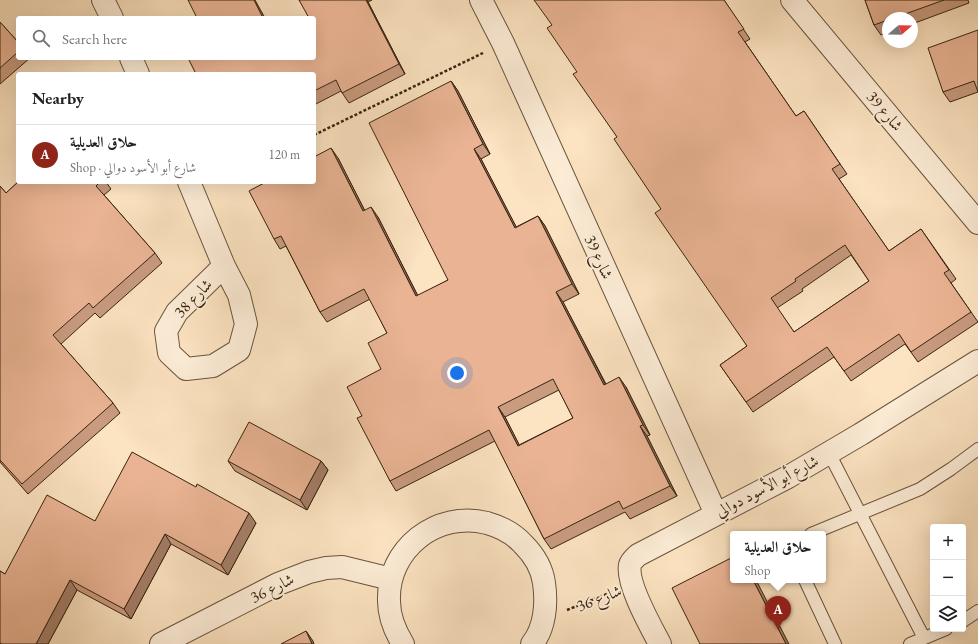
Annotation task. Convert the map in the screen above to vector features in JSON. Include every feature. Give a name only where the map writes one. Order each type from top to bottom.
[{"type":"street","points":[[103,0],[111,16]]},
{"type":"street","name":"شارع 39","points":[[481,0],[503,43],[716,514]]},
{"type":"street","name":"شارع 39","points":[[792,0],[978,222]]},
{"type":"street","points":[[132,60],[137,72]]},
{"type":"street","name":"شارع 38","points":[[190,184],[224,266],[239,295],[246,324],[239,350],[213,366],[186,369],[169,353],[166,331],[177,312],[224,266]]},
{"type":"street","name":"شارع أبو الأسود دوالي","points":[[660,644],[632,585],[630,563],[638,555],[788,477],[978,361]]},
{"type":"street","points":[[403,644],[393,624],[389,601],[391,579],[400,558],[414,541],[432,528],[454,521],[476,520],[498,526],[517,538],[532,554],[543,574],[546,597],[544,619],[532,644]]},
{"type":"street","name":"شارع 36","points":[[161,644],[278,584],[309,572],[326,568],[342,568],[391,579]]},
{"type":"lane","points":[[818,531],[920,489],[978,449]]},
{"type":"lane","points":[[829,453],[924,638]]},
{"type":"lane","points":[[806,583],[835,644]]},
{"type":"lane","points":[[966,620],[978,611]]},
{"type":"lane","points":[[910,644],[939,632]]},
{"type":"path","points":[[316,134],[503,43]]},
{"type":"path","name":"شارع 36","points":[[544,619],[632,585]]},
{"type":"building","points":[[188,0],[254,0],[262,16],[196,16]]},
{"type":"building","points":[[299,0],[366,0],[399,64],[342,93],[336,80],[316,90],[316,72],[195,72],[189,60],[316,60],[316,16],[308,16]]},
{"type":"building","points":[[534,0],[724,0],[744,29],[738,32],[796,116],[804,111],[840,164],[832,169],[889,251],[921,229],[949,270],[944,273],[971,312],[911,352],[899,334],[844,371],[827,347],[746,402],[720,365],[747,346],[655,213],[661,209],[614,139],[617,137],[573,74],[577,72],[547,28],[552,25]],"holes":[[[845,245],[869,281],[794,332],[771,298],[796,281],[795,279]]]},
{"type":"building","points":[[865,0],[944,0],[911,12],[882,12],[882,22],[874,25]]},
{"type":"building","points":[[0,22],[16,40],[16,54],[0,68]]},
{"type":"building","points":[[978,30],[978,92],[974,81],[943,92],[928,48]]},
{"type":"building","points":[[451,81],[483,144],[474,149],[515,228],[538,216],[572,284],[556,292],[604,385],[619,377],[643,425],[640,426],[670,486],[623,509],[619,501],[544,539],[489,430],[390,481],[357,418],[362,416],[347,387],[381,369],[368,343],[387,333],[364,289],[320,312],[281,236],[274,239],[249,191],[262,184],[316,184],[316,156],[331,148],[363,211],[371,207],[416,296],[448,280],[369,123]],"holes":[[[553,379],[573,418],[518,446],[498,407]]]},
{"type":"building","points":[[16,184],[98,184],[96,186],[155,253],[93,308],[89,303],[53,335],[113,403],[22,484],[0,460],[0,186],[6,193]]},
{"type":"building","points":[[249,422],[321,461],[300,500],[228,461]]},
{"type":"building","points":[[132,452],[196,487],[197,484],[249,513],[221,565],[165,534],[124,609],[70,580],[36,644],[0,643],[0,571],[5,574],[47,495],[95,521]]},
{"type":"building","points":[[730,559],[730,583],[755,583],[786,644],[700,644],[672,588]]},
{"type":"building","points":[[306,631],[312,644],[281,644]]},
{"type":"place","name":"حلاق العديلية","points":[[778,629]]}]
